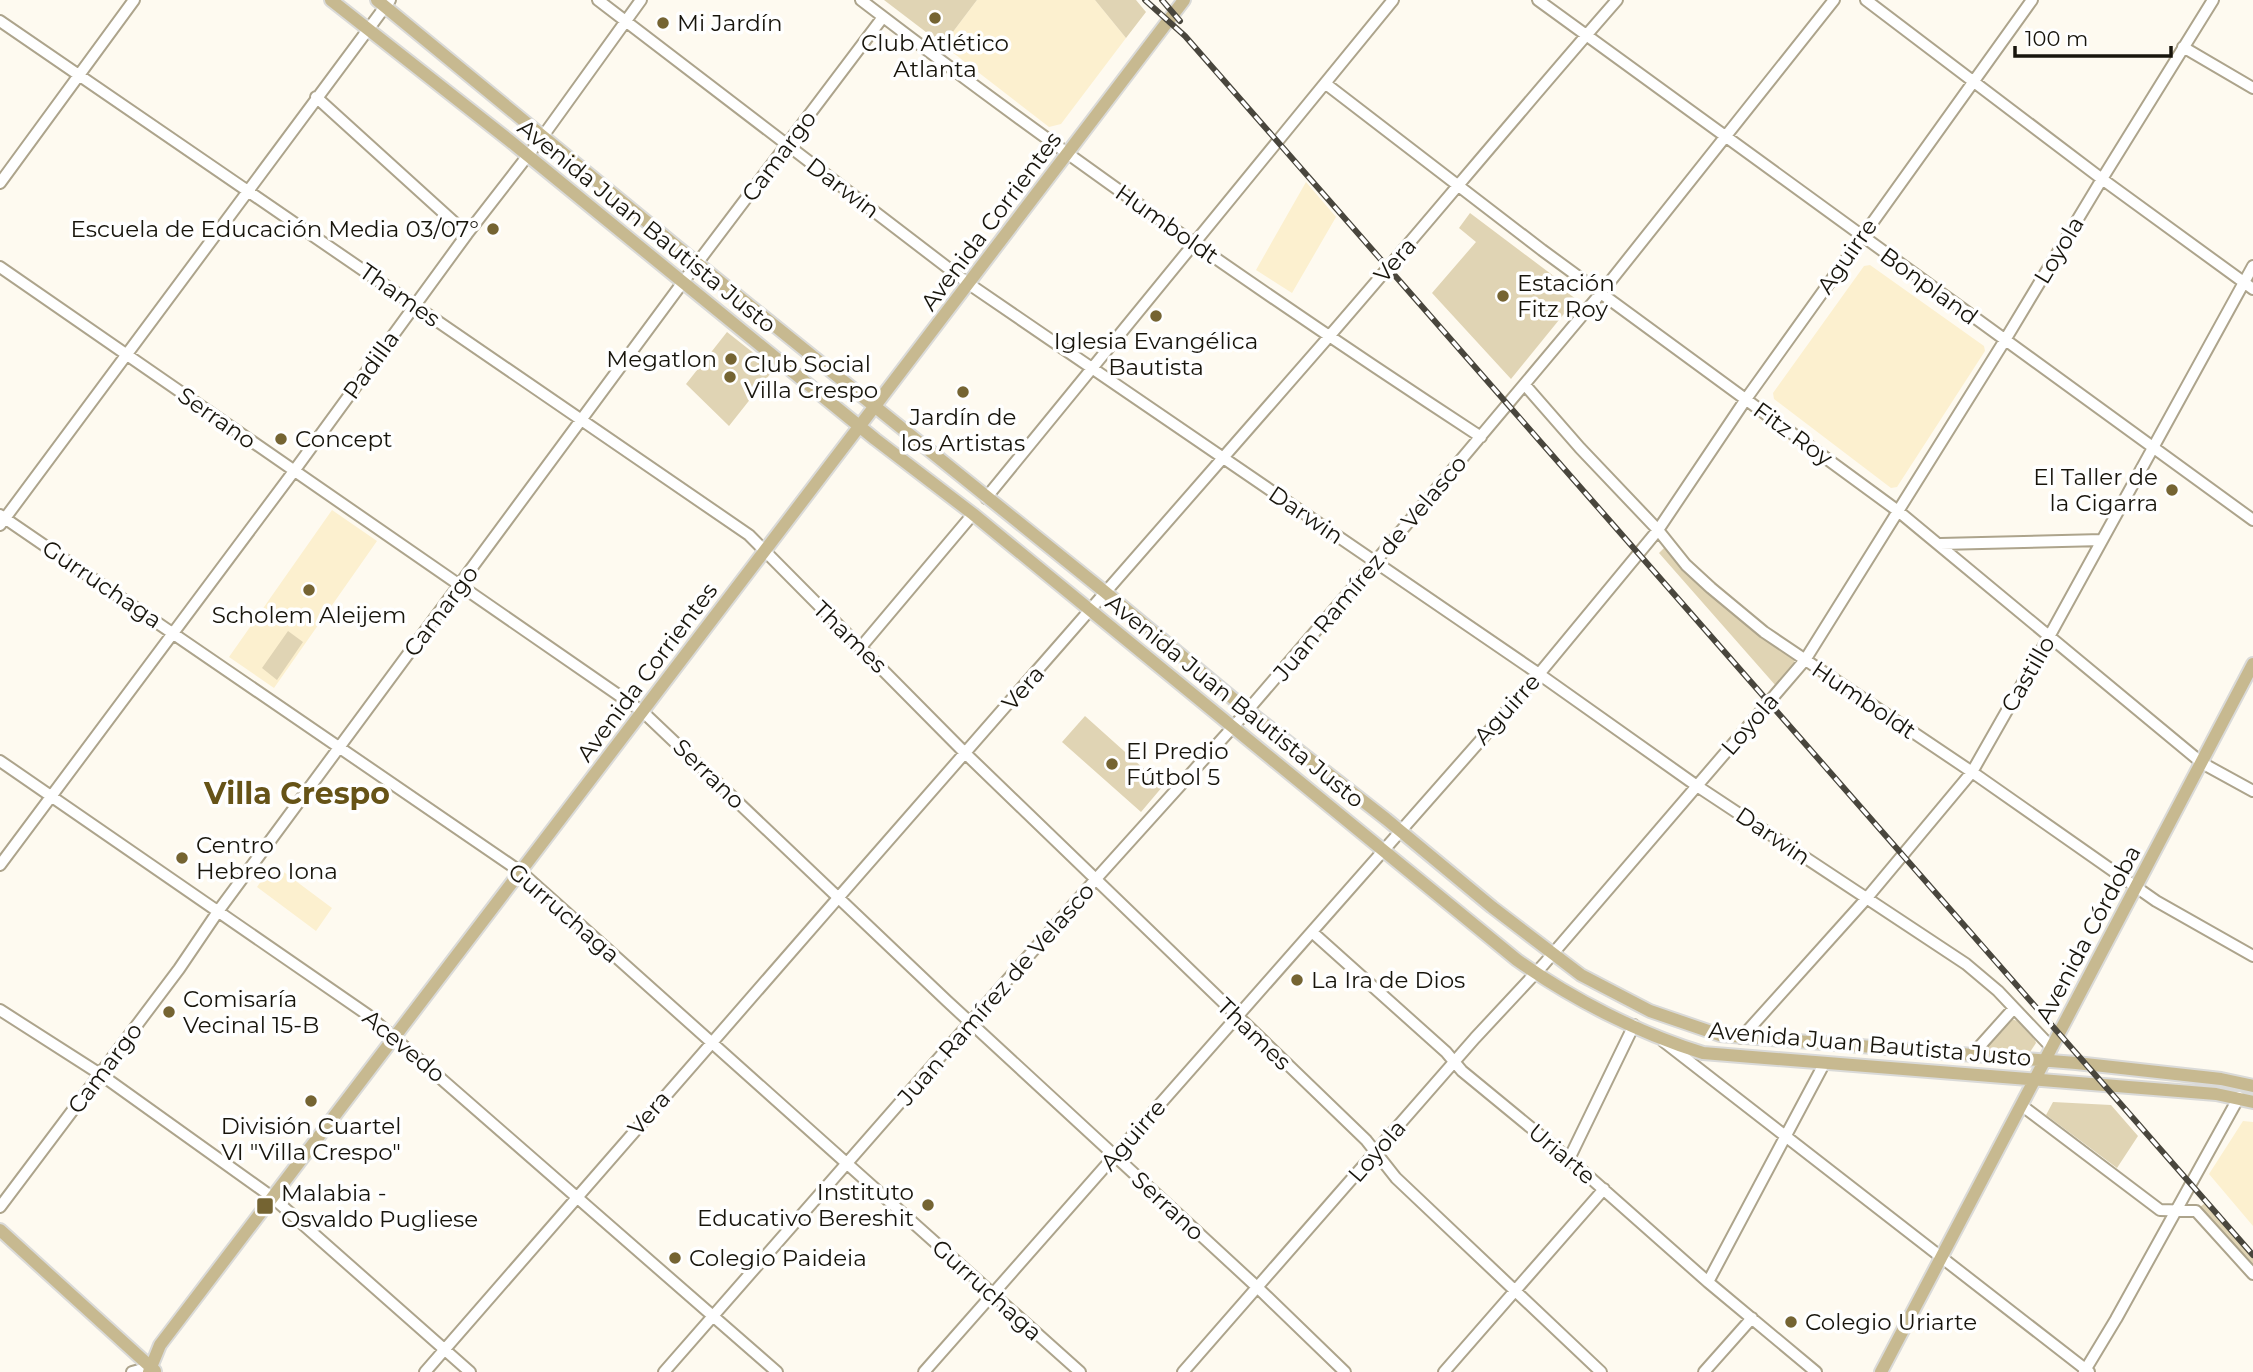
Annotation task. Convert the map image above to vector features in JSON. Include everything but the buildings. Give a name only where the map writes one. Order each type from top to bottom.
[{"type":"main road","name":"Avenida Juan Bautista Justo","points":[[331,0],[528,155],[860,426],[973,514],[1535,973],[1654,1035],[1703,1053],[2239,1097],[2253,1102]]},
{"type":"main road","name":"Avenida Corrientes","points":[[152,1370],[160,1345],[1184,0]]},
{"type":"main road","name":"Avenida Juan Bautista Justo","points":[[384,2],[698,264],[1105,592],[1248,711],[1551,954],[1581,975],[1650,1011],[1701,1030],[1741,1038],[2045,1060],[2250,1084]]},
{"type":"main road","name":"Avenida Córdoba","points":[[1881,1372],[2253,664]]},
{"type":"main road","points":[[2239,1097],[2250,1084],[2253,1070]]},
{"type":"main road","points":[[0,1230],[152,1370]]},
{"type":"street","points":[[0,183],[134,0]]},
{"type":"street","name":"Darwin","points":[[598,0],[969,284],[1539,674],[1697,786],[1966,964],[1989,982],[2052,1048]]},
{"type":"street","name":"Padilla","points":[[0,865],[467,234],[543,136],[641,0]]},
{"type":"street","name":"Humboldt","points":[[861,0],[1068,155],[1328,337],[1481,437]]},
{"type":"street","points":[[986,498],[1393,0]]},
{"type":"street","name":"Bonpland","points":[[1538,0],[2253,520]]},
{"type":"street","name":"Vera","points":[[425,1372],[710,1043],[966,754],[1617,0]]},
{"type":"street","name":"Juan Ramírez de Velasco","points":[[664,1372],[1095,880],[1248,711],[1376,562],[1601,293],[1834,0]]},
{"type":"street","points":[[1866,0],[1972,82],[2248,285]]},
{"type":"street","name":"Aguirre","points":[[924,1372],[1539,674],[1658,530],[1746,399],[2032,0]]},
{"type":"street","name":"Loyola","points":[[1183,1372],[1535,973],[1805,660],[2006,341],[2102,178],[2213,0]]},
{"type":"street","points":[[2,519],[368,30],[384,2]]},
{"type":"street","name":"Camargo","points":[[0,1207],[683,282],[883,17]]},
{"type":"street","name":"Thames","points":[[0,21],[750,535],[820,609],[966,754],[1366,1140],[1396,1178],[1601,1372]]},
{"type":"street","points":[[2183,47],[2253,88]]},
{"type":"street","name":"Fitz Roy","points":[[1326,84],[1458,186],[1940,544],[2202,763],[2253,791]]},
{"type":"street","points":[[316,97],[467,234]]},
{"type":"street","name":"Castillo","points":[[1741,1038],[1866,899],[1972,772],[2248,285],[2253,266]]},
{"type":"street","name":"Serrano","points":[[0,267],[643,712],[1345,1372]]},
{"type":"street","name":"Humboldt","points":[[1525,384],[1580,448],[1658,530],[1686,565],[1764,632],[1972,772],[2156,901],[2253,956]]},
{"type":"street","points":[[861,647],[973,514]]},
{"type":"street","name":"Gurruchaga","points":[[2,519],[172,632],[521,872],[1080,1372]]},
{"type":"street","points":[[1940,544],[2102,540]]},
{"type":"street","name":"Acevedo","points":[[0,761],[368,1015],[777,1372]]},
{"type":"street","name":"Uriarte","points":[[1312,932],[1455,1061],[1467,1075],[1569,1159],[1708,1282],[1816,1372]]},
{"type":"street","points":[[1971,1056],[2014,1008]]},
{"type":"street","points":[[0,1010],[100,1074],[272,1197],[470,1372]]},
{"type":"street","points":[[1569,1159],[1634,1025]]},
{"type":"street","points":[[1654,1035],[2086,1371],[2239,1097]]},
{"type":"street","points":[[1708,1282],[1824,1064]]},
{"type":"street","points":[[2021,1105],[2160,1210],[2196,1211],[2253,1274]]},
{"type":"street","points":[[1444,1372],[1604,1189]]},
{"type":"street","points":[[1704,1372],[1752,1318]]},
{"type":"street","points":[[132,1372],[152,1370]]},
{"type":"shaded area","name":"Club Atlético Atlanta","points":[[884,0],[977,0],[943,45]]},
{"type":"shaded area","points":[[977,0],[1095,0],[1126,38],[1061,124],[1049,127],[943,45]]},
{"type":"shaded area","points":[[1095,0],[1136,0],[1146,12],[1126,38]]},
{"type":"shaded area","points":[[1306,182],[1336,217],[1292,293],[1256,270]]},
{"type":"shaded area","name":"Estación Fitz Roy","points":[[1470,213],[1559,280],[1557,285],[1576,299],[1511,379],[1432,293],[1476,242],[1459,228]]},
{"type":"shaded area","points":[[1870,265],[1984,346],[1985,351],[1897,487],[1891,488],[1774,399],[1773,393],[1864,266]]},
{"type":"shaded area","name":"Club Social Villa Crespo","points":[[727,332],[774,369],[729,426],[686,384]]},
{"type":"shaded area","name":"Scholem Aleijem","points":[[332,510],[377,541],[274,688],[229,657]]},
{"type":"shaded area","points":[[1665,547],[1708,591],[1795,659],[1776,686],[1659,553]]},
{"type":"shaded area","points":[[288,631],[303,642],[277,680],[262,668]]},
{"type":"shaded area","name":"El Predio Fútbol 5","points":[[1085,716],[1163,786],[1141,812],[1062,742]]},
{"type":"shaded area","points":[[273,864],[332,908],[316,931],[257,887]]},
{"type":"shaded area","points":[[2012,1019],[2035,1040],[2030,1052],[1987,1049],[1984,1045]]},
{"type":"shaded area","points":[[2053,1102],[2111,1105],[2138,1136],[2117,1168],[2046,1115]]},
{"type":"shaded area","points":[[2243,1121],[2253,1122],[2253,1226],[2209,1174]]},
{"type":"shaded area","points":[[2205,1203],[2253,1258],[2253,1268],[2200,1207]]},
{"type":"railway","points":[[1145,0],[1185,36],[2253,1255]]},
{"type":"railway","points":[[1162,0],[1180,21]]},
{"type":"place","name":"Club Atlético Atlanta","points":[[935,18]]},
{"type":"place","name":"Mi Jardín","points":[[663,23]]},
{"type":"place","name":"Escuela de Educación Media 03/07°","points":[[493,229]]},
{"type":"place","name":"Estación Fitz Roy","points":[[1503,296]]},
{"type":"place","name":"Iglesia Evangélica Bautista","points":[[1156,316]]},
{"type":"place","name":"Megatlon","points":[[731,359]]},
{"type":"place","name":"Club Social Villa Crespo","points":[[730,377]]},
{"type":"place","name":"Jardín de los Artistas","points":[[963,392]]},
{"type":"place","name":"Concept","points":[[281,439]]},
{"type":"place","name":"El Taller de la Cigarra","points":[[2172,490]]},
{"type":"place","name":"Scholem Aleijem","points":[[309,590]]},
{"type":"place","name":"El Predio Fútbol 5","points":[[1112,764]]},
{"type":"place","name":"Centro Hebreo Iona","points":[[182,858]]},
{"type":"place","name":"La Ira de Dios","points":[[1297,980]]},
{"type":"place","name":"Comisaría Vecinal 15-B","points":[[169,1012]]},
{"type":"place","name":"División Cuartel VI \"Villa Crespo\"","points":[[311,1101]]},
{"type":"place","name":"Instituto Educativo Bereshit","points":[[928,1205]]},
{"type":"place","name":"Malabia - Osvaldo Pugliese","points":[[265,1206]]},
{"type":"place","name":"Colegio Paideia","points":[[675,1258]]},
{"type":"place","name":"Colegio Uriarte","points":[[1791,1322]]},
{"type":"district","name":"Villa Crespo","points":[[297,794]]}]
